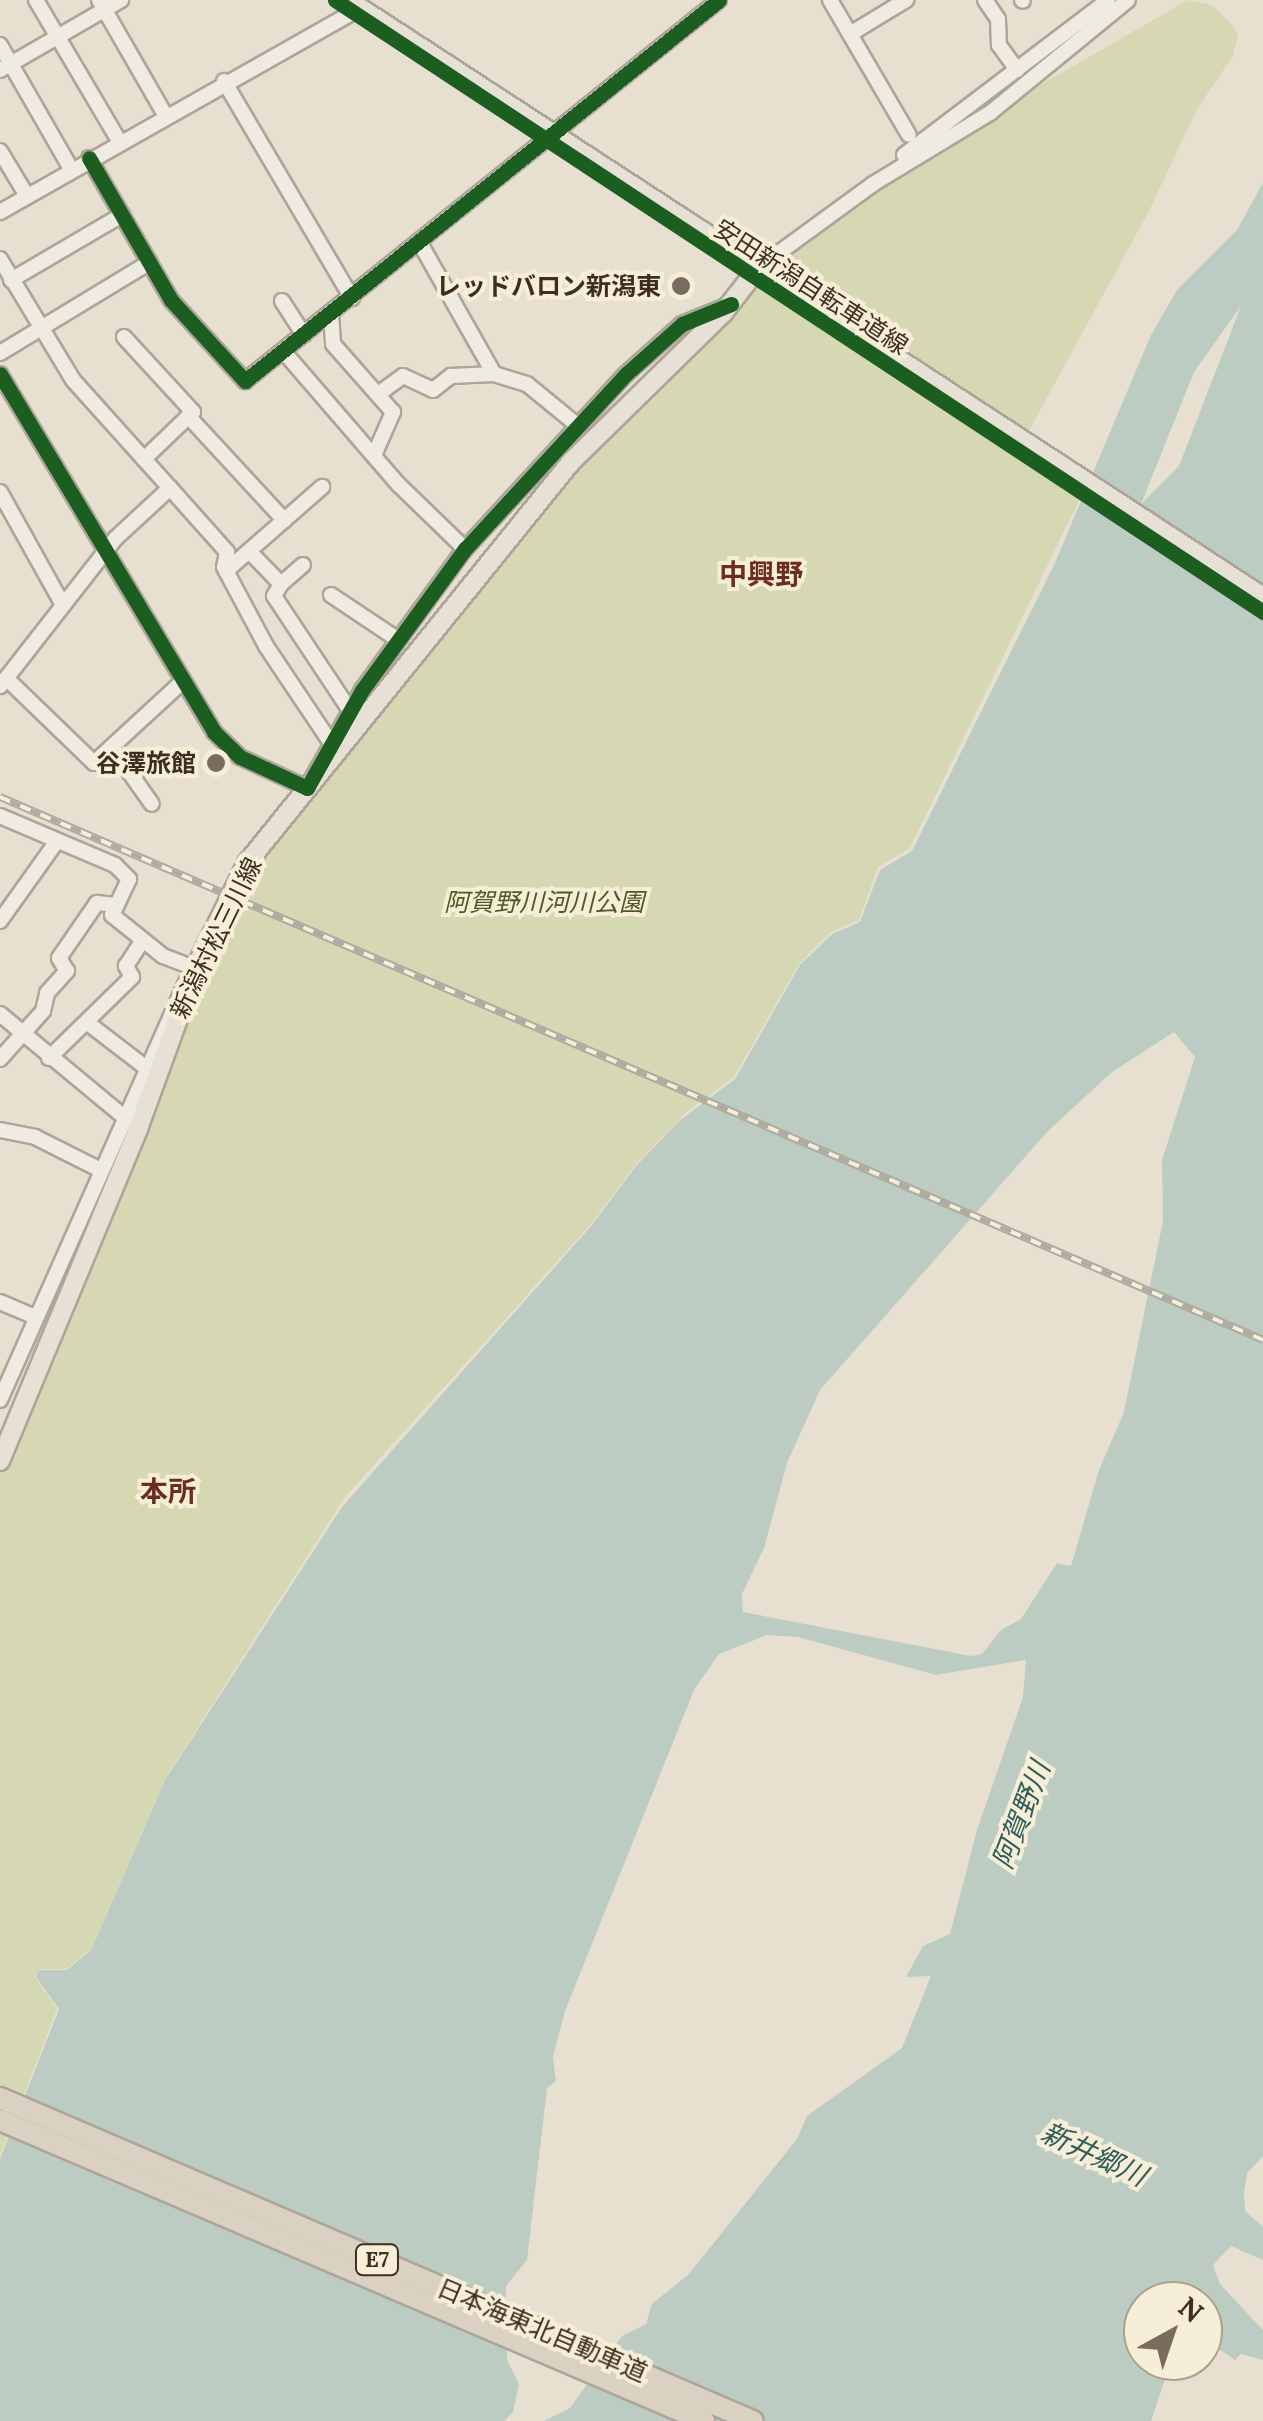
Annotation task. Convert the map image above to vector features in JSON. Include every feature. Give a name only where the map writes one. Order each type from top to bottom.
[{"type":"highway","name":"日本海東北自動車道","points":[[0,2098],[753,2421]]},
{"type":"highway","name":"日本海東北自動車道","points":[[0,2120],[704,2421]]},
{"type":"main road","points":[[354,4],[1263,597]]},
{"type":"main road","name":"新潟村松三川線","points":[[0,1461],[138,1129],[197,964],[247,863],[571,462],[731,304],[758,268]]},
{"type":"street","points":[[36,0],[119,140]]},
{"type":"street","points":[[5,66],[102,5],[120,0]]},
{"type":"street","points":[[89,158],[171,300],[245,381],[421,245],[719,0]]},
{"type":"street","points":[[830,0],[910,135]]},
{"type":"street","points":[[850,34],[906,0]]},
{"type":"street","points":[[985,0],[998,19],[999,44],[1017,70]]},
{"type":"street","points":[[758,268],[884,178],[1108,0]]},
{"type":"street","points":[[884,178],[990,112],[1128,0]]},
{"type":"street","points":[[0,212],[354,4]]},
{"type":"street","points":[[102,5],[165,115]]},
{"type":"street","points":[[0,46],[5,66],[72,169]]},
{"type":"street","points":[[224,81],[352,298]]},
{"type":"street","points":[[0,152],[28,196]]},
{"type":"street","points":[[12,280],[122,215]]},
{"type":"street","points":[[421,245],[494,374]]},
{"type":"street","points":[[0,259],[73,380],[227,552],[226,571],[266,646],[329,740]]},
{"type":"street","points":[[0,353],[150,262]]},
{"type":"street","points":[[282,301],[304,335]]},
{"type":"street","points":[[0,374],[182,682],[225,744],[308,788],[329,740],[349,709],[465,549],[577,425],[682,324],[731,304]]},
{"type":"street","points":[[331,314],[332,344],[381,392],[393,412],[374,453]]},
{"type":"street","points":[[124,337],[193,412],[144,459]]},
{"type":"street","points":[[284,352],[465,549]]},
{"type":"street","points":[[381,392],[403,376],[433,390],[452,376],[494,374],[527,384],[577,425]]},
{"type":"street","points":[[188,416],[284,520]]},
{"type":"street","points":[[226,571],[322,487]]},
{"type":"street","points":[[170,488],[104,552],[4,676],[94,763],[113,750],[182,682]]},
{"type":"street","points":[[0,492],[63,605]]},
{"type":"street","points":[[249,551],[281,584]]},
{"type":"street","points":[[303,565],[281,584],[274,596],[349,709]]},
{"type":"street","points":[[330,596],[397,639]]},
{"type":"street","points":[[113,750],[152,804]]},
{"type":"street","points":[[0,816],[115,865],[129,878],[112,915],[142,941],[197,964],[144,1068],[0,1400]]},
{"type":"street","points":[[0,921],[58,841]]},
{"type":"street","points":[[0,1059],[24,1035],[67,971],[59,958],[96,903],[115,905]]},
{"type":"street","points":[[50,1058],[89,1024],[132,977],[126,966],[142,941]]},
{"type":"street","points":[[0,1014],[124,1117]]},
{"type":"street","points":[[89,1024],[144,1068]]},
{"type":"street","points":[[0,1130],[35,1137],[101,1170]]},
{"type":"street","points":[[0,1302],[35,1318]]},
{"type":"green space","name":"阿賀野川河川公園","points":[[1188,0],[1212,5],[1231,24],[1238,34],[1233,56],[1197,109],[1149,211],[1026,436],[1090,478],[910,848],[878,867],[859,920],[831,932],[799,964],[734,1077],[689,1110],[636,1164],[591,1224],[345,1497],[165,1779],[91,1949],[66,1969],[40,1969],[35,1977],[57,2009],[0,2156],[0,1472],[196,978],[250,868],[579,463],[777,265],[882,186],[1023,95]]},
{"type":"water","points":[[1263,183],[1263,2156],[1247,2173],[1244,2193],[1245,2211],[1263,2227],[1263,2260],[1231,2246],[1213,2265],[1219,2281],[1123,2281],[1123,2381],[1164,2381],[1151,2421],[544,2421],[570,2408],[622,2336],[646,2324],[652,2304],[689,2274],[797,2139],[807,2116],[902,2048],[931,1976],[906,1977],[923,1946],[950,1934],[977,1830],[1023,1697],[1026,1660],[936,1675],[798,1637],[767,1635],[719,1654],[694,1690],[565,2011],[553,2057],[556,2081],[547,2088],[527,2260],[506,2286],[507,2360],[519,2384],[513,2412],[504,2421],[0,2421],[0,2159],[59,2009],[36,1977],[39,1970],[67,1970],[91,1950],[165,1780],[342,1507],[592,1225],[636,1166],[679,1121],[735,1079],[800,965],[832,934],[860,922],[880,870],[912,851],[1054,565],[1151,335],[1177,290],[1237,230]],"holes":[[[1241,306],[1179,466],[1141,504],[1194,372]],[[1174,1032],[1195,1057],[1162,1160],[1163,1221],[1124,1412],[1099,1470],[1071,1566],[1057,1563],[1021,1619],[1001,1630],[982,1654],[971,1656],[743,1612],[742,1594],[764,1548],[787,1463],[820,1390],[1048,1131],[1112,1072]]]},
{"type":"water","points":[[1223,2287],[1263,2330],[1263,2360],[1241,2354],[1235,2360],[1223,2352]]},
{"type":"railway","points":[[0,797],[1263,1340]]},
{"type":"cycle path","name":"安田新潟自転車道線","points":[[335,0],[1263,612]]},
{"type":"cycle path","points":[[89,158],[171,300],[245,381],[719,0]]},
{"type":"cycle path","points":[[0,374],[214,732],[240,757],[307,788],[362,690],[465,549],[626,374],[682,324],[731,304]]},
{"type":"place","name":"レッドバロン新潟東","points":[[681,286]]},
{"type":"place","name":"谷澤旅館","points":[[216,763]]},
{"type":"district","name":"中興野","points":[[761,574]]},
{"type":"district","name":"本所","points":[[168,1491]]},
{"type":"water label","name":"阿賀野川","points":[[1021,1815]]},
{"type":"water label","name":"新井郷川","points":[[1094,2154]]}]
